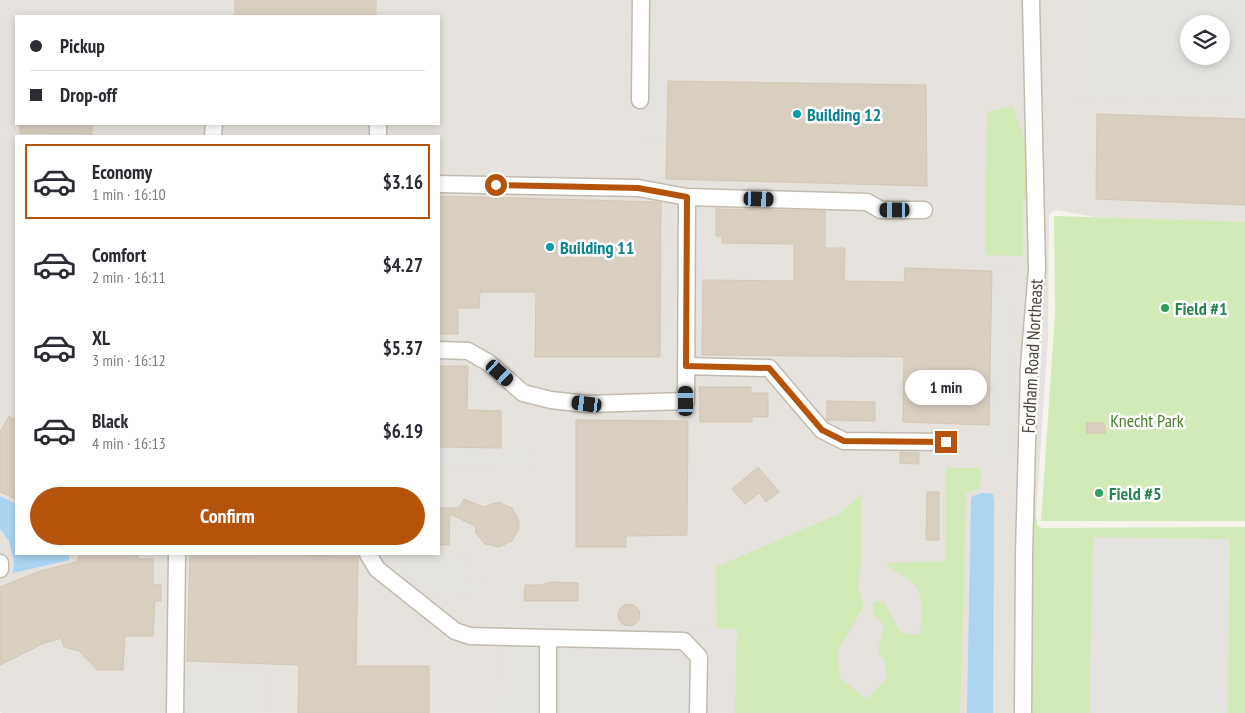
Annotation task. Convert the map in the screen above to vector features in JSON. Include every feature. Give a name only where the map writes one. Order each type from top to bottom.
[{"type":"street","points":[[640,100],[641,0]]},
{"type":"street","name":"Fordham Road Northeast","points":[[1022,713],[1029,367],[1037,269],[1031,0]]},
{"type":"street","points":[[440,184],[638,188],[687,197],[867,202],[881,210],[924,210]]},
{"type":"street","points":[[440,350],[468,351],[489,363],[523,393],[551,400],[587,404],[686,401],[687,197]]},
{"type":"street","points":[[686,366],[769,368],[822,430],[844,441],[946,442]]},
{"type":"street","points":[[175,713],[177,555]]},
{"type":"street","points":[[369,555],[378,569],[455,632],[470,636],[548,640],[684,641],[699,657],[698,713]]},
{"type":"street","points":[[0,562],[0,569]]},
{"type":"street","points":[[548,640],[548,713]]},
{"type":"shaded area","points":[[0,0],[1245,0],[1245,223],[1095,217],[1055,210],[1049,214],[1048,339],[1036,514],[1030,514],[1027,713],[2,713],[0,711]]},
{"type":"shaded area","points":[[1075,0],[1245,0],[1245,103],[1075,98]]},
{"type":"shaded area","points":[[647,69],[668,69],[667,142],[646,141]]},
{"type":"shaded area","points":[[667,202],[680,203],[679,357],[665,357]]},
{"type":"shaded area","points":[[992,271],[1012,272],[1009,459],[989,459]]},
{"type":"shaded area","points":[[440,447],[536,447],[534,469],[440,468]]},
{"type":"shaded area","points":[[1093,537],[1230,539],[1228,713],[1089,713]]},
{"type":"shaded area","points":[[440,552],[472,553],[470,581],[484,582],[484,596],[424,594],[382,562],[382,555],[440,555]]},
{"type":"shaded area","points":[[497,628],[712,630],[711,713],[496,713]]},
{"type":"shaded area","points":[[186,669],[266,670],[270,713],[183,713]]},
{"type":"green space","points":[[1013,106],[1030,157],[1029,199],[1023,199],[1023,256],[985,255],[987,112]]},
{"type":"green space","name":"Knecht Park","points":[[1054,216],[1245,222],[1245,521],[1041,521],[1055,314]]},
{"type":"green space","points":[[946,468],[981,468],[980,488],[966,493],[960,713],[735,713],[737,629],[717,628],[716,567],[839,514],[861,495],[861,562],[858,587],[864,606],[837,652],[840,678],[867,699],[887,678],[885,663],[878,650],[884,625],[873,613],[873,601],[884,602],[900,632],[919,635],[922,621],[921,597],[918,590],[909,579],[894,570],[887,563],[945,561]]},
{"type":"green space","points":[[1030,514],[1036,514],[1037,525],[1041,528],[1245,527],[1245,713],[1027,713]]},
{"type":"water","points":[[982,493],[993,494],[994,502],[993,713],[967,713],[971,497]]},
{"type":"water","points":[[0,496],[15,504],[15,555],[69,555],[69,560],[13,573],[14,561],[9,541],[0,529]]},
{"type":"building","points":[[235,0],[376,0],[376,15],[235,15]]},
{"type":"building","name":"Building 12","points":[[668,81],[926,85],[927,186],[666,179]]},
{"type":"building","points":[[1097,114],[1245,119],[1245,205],[1096,199]]},
{"type":"building","points":[[20,125],[92,125],[92,134],[20,133]]},
{"type":"building","name":"Building 11","points":[[440,196],[661,202],[660,357],[535,357],[536,292],[480,292],[479,308],[458,308],[458,334],[440,334]]},
{"type":"building","points":[[716,209],[825,211],[825,248],[845,248],[844,281],[904,282],[905,268],[992,271],[989,425],[903,422],[904,357],[702,355],[703,280],[794,281],[794,244],[722,243],[722,236],[716,236]]},
{"type":"building","points":[[440,366],[468,366],[467,410],[501,411],[501,448],[440,447]]},
{"type":"building","points":[[699,387],[751,387],[751,393],[768,393],[768,417],[752,417],[752,422],[700,422]]},
{"type":"building","points":[[827,401],[875,402],[875,421],[827,420]]},
{"type":"building","points":[[9,416],[15,419],[15,499],[0,492],[0,432]]},
{"type":"building","points":[[576,420],[688,421],[687,535],[626,536],[626,547],[576,547]]},
{"type":"building","points":[[1086,423],[1104,423],[1105,433],[1087,433]]},
{"type":"building","points":[[900,452],[919,453],[919,464],[900,463]]},
{"type":"building","points":[[758,467],[779,492],[766,502],[759,493],[745,504],[732,489]]},
{"type":"building","points":[[927,492],[939,492],[939,540],[926,540]]},
{"type":"building","points":[[464,499],[483,507],[498,502],[512,508],[519,521],[519,528],[512,541],[499,547],[485,544],[476,533],[475,526],[450,514],[449,545],[440,545],[440,508],[459,508]]},
{"type":"building","points":[[80,555],[137,555],[139,559],[153,559],[153,584],[161,585],[161,601],[155,601],[153,636],[125,636],[123,670],[97,670],[79,651],[64,647],[61,638],[42,644],[0,665],[0,587],[40,571],[76,562]]},
{"type":"building","points":[[190,555],[358,556],[356,666],[429,666],[429,713],[298,713],[299,665],[187,661]]},
{"type":"building","points":[[551,582],[578,583],[578,601],[524,601],[525,585],[542,585]]},
{"type":"building","points":[[629,604],[637,607],[640,615],[637,623],[629,626],[621,623],[618,615],[621,607]]},
{"type":"place","name":"Building 12","points":[[797,114]]},
{"type":"place","name":"Building 11","points":[[550,247]]},
{"type":"place","name":"Field #1","points":[[1165,308]]},
{"type":"place","name":"Field #5","points":[[1099,493]]},
{"type":"route","points":[[496,185],[638,188],[687,197],[686,366],[769,368],[822,430],[844,441],[946,442]]}]
